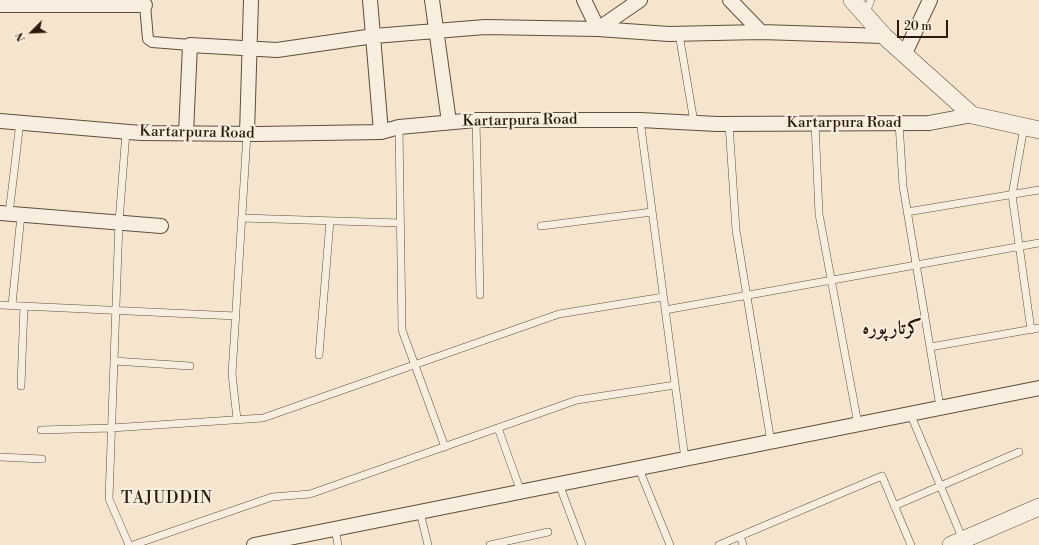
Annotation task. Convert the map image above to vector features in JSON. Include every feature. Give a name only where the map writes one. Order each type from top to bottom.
[{"type":"street","points":[[247,134],[251,0]]},
{"type":"street","points":[[370,0],[381,132]]},
{"type":"street","points":[[432,0],[448,122]]},
{"type":"street","points":[[584,0],[598,29]]},
{"type":"street","points":[[598,29],[640,0]]},
{"type":"street","points":[[730,0],[761,32]]},
{"type":"street","points":[[852,0],[868,7],[884,36],[972,115]]},
{"type":"street","points":[[905,54],[930,0]]},
{"type":"street","points":[[0,6],[145,5],[148,39],[152,42],[277,50],[374,36],[485,27],[598,29],[679,34],[761,32],[884,36]]},
{"type":"street","points":[[186,133],[190,45]]},
{"type":"street","name":"Kartarpura Road","points":[[0,121],[141,133],[247,134],[381,132],[399,127],[476,120],[640,120],[729,124],[929,124],[972,115],[1032,128]]},
{"type":"street","points":[[10,214],[161,226]]},
{"type":"street","points":[[254,545],[1039,388]]},
{"type":"street","points":[[965,542],[1039,507]]},
{"type":"lane","points":[[679,34],[694,122]]},
{"type":"lane","points":[[476,120],[480,295]]},
{"type":"lane","points":[[640,120],[685,459]]},
{"type":"lane","points":[[12,305],[10,214],[20,122]]},
{"type":"lane","points":[[899,123],[903,186],[940,407]]},
{"type":"lane","points":[[729,124],[736,230],[771,442]]},
{"type":"lane","points":[[815,124],[819,214],[858,424]]},
{"type":"lane","points":[[399,127],[402,330],[445,447]]},
{"type":"lane","points":[[1031,330],[1012,195],[1032,128]]},
{"type":"lane","points":[[126,132],[119,222],[109,499],[129,545]]},
{"type":"lane","points":[[237,419],[232,374],[247,134]]},
{"type":"lane","points":[[907,212],[1039,190]]},
{"type":"lane","points":[[541,226],[652,212]]},
{"type":"lane","points":[[242,218],[400,223]]},
{"type":"lane","points":[[319,355],[330,221]]},
{"type":"lane","points":[[665,310],[1039,243]]},
{"type":"lane","points":[[41,430],[112,428],[263,418],[559,314],[663,297]]},
{"type":"lane","points":[[0,305],[236,316]]},
{"type":"lane","points":[[21,386],[24,306]]},
{"type":"lane","points":[[930,347],[1039,328]]},
{"type":"lane","points":[[114,361],[190,366]]},
{"type":"lane","points":[[133,545],[272,497],[310,494],[577,400],[675,385]]},
{"type":"lane","points":[[910,414],[965,542]]},
{"type":"lane","points":[[498,428],[521,492]]},
{"type":"lane","points":[[894,506],[1019,452]]},
{"type":"lane","points":[[0,457],[42,459]]},
{"type":"lane","points":[[639,469],[670,545]]},
{"type":"lane","points":[[719,545],[882,476],[911,545]]},
{"type":"lane","points":[[559,484],[582,545]]},
{"type":"lane","points":[[420,512],[428,545]]},
{"type":"lane","points":[[335,528],[338,545]]},
{"type":"lane","points":[[490,545],[500,544],[548,532]]},
{"type":"lane","points":[[740,536],[743,545]]},
{"type":"district","name":"کرتار پورہ","points":[[892,329]]},
{"type":"district","name":"TAJUDDIN","points":[[167,499]]}]
